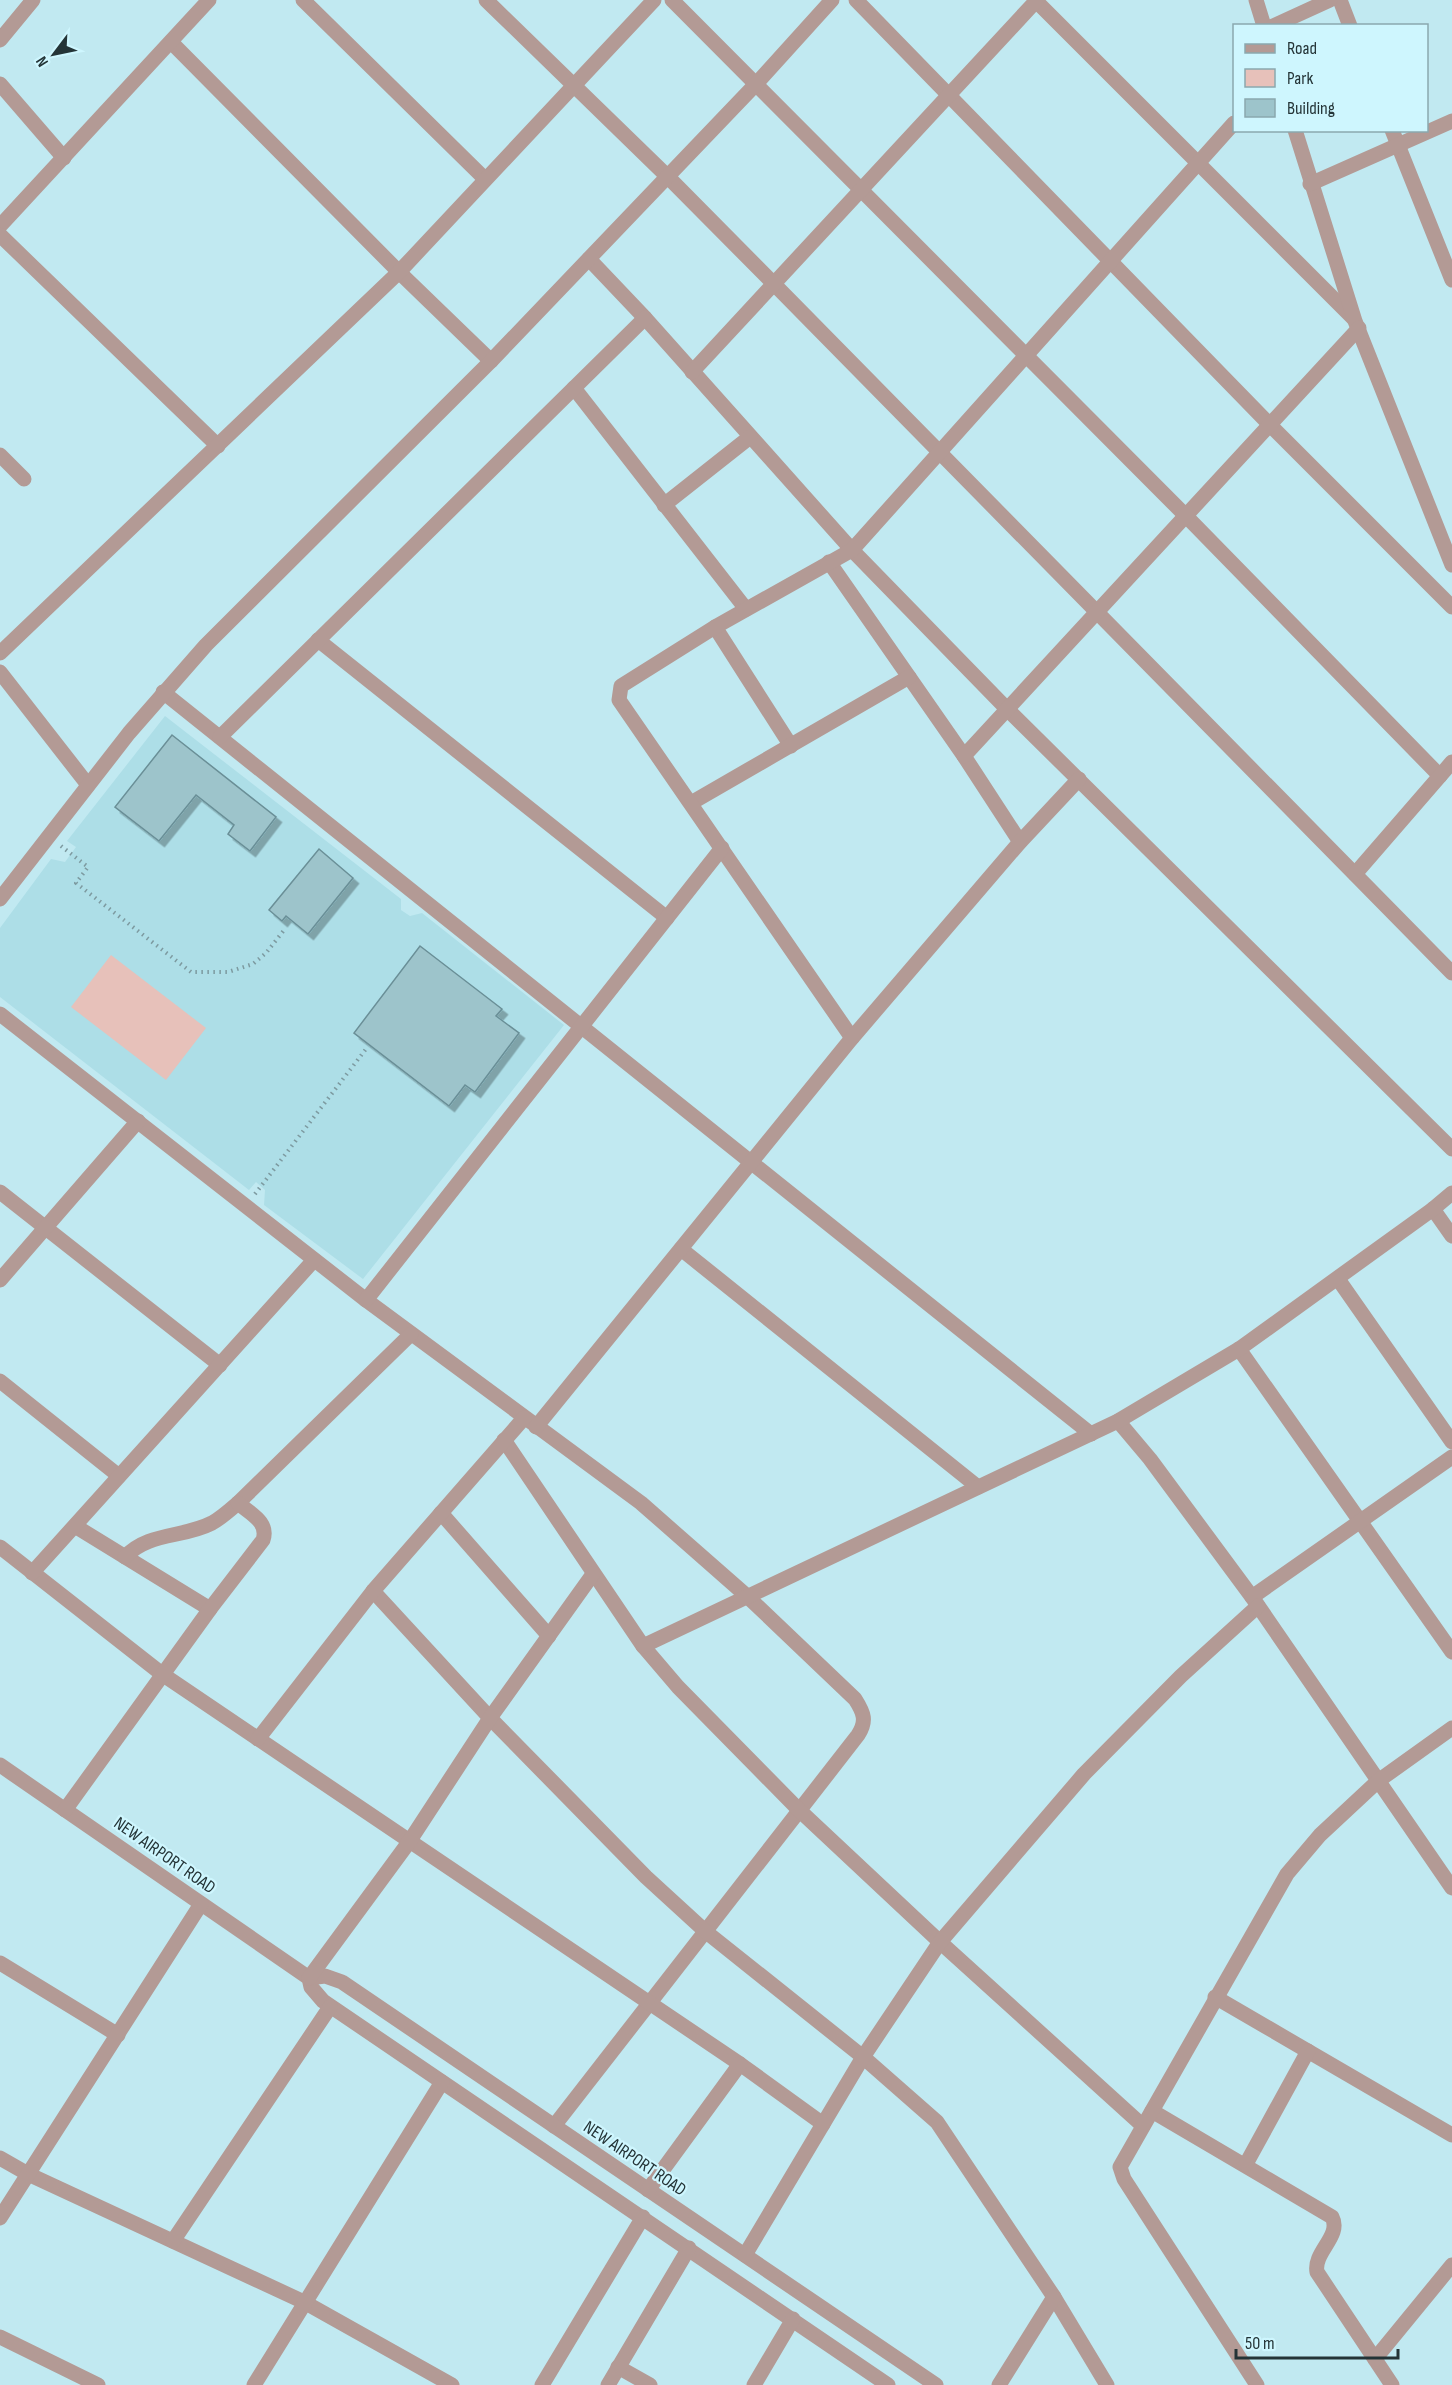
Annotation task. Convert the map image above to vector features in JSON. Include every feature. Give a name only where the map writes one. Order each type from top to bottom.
[{"type":"street","points":[[0,40],[33,0]]},
{"type":"street","points":[[0,226],[209,0]]},
{"type":"street","points":[[303,0],[485,179]]},
{"type":"street","points":[[486,0],[668,177],[1452,973]]},
{"type":"street","points":[[0,653],[399,272],[654,0]]},
{"type":"street","points":[[672,0],[1186,516],[1440,776]]},
{"type":"street","points":[[0,899],[163,692],[232,618],[491,361],[756,84],[832,0]]},
{"type":"street","points":[[856,0],[1270,425],[1452,607]]},
{"type":"street","points":[[692,372],[1036,0],[1357,324]]},
{"type":"street","points":[[1256,0],[1263,24]]},
{"type":"street","points":[[1277,24],[1330,0]]},
{"type":"street","points":[[1340,0],[1349,24]]},
{"type":"street","points":[[171,42],[399,272],[491,361]]},
{"type":"street","points":[[0,84],[64,158]]},
{"type":"street","points":[[1310,184],[1452,121]]},
{"type":"street","points":[[852,1038],[619,700],[618,693],[621,686],[628,680],[746,609],[852,550],[1233,124]]},
{"type":"street","points":[[1296,132],[1310,184],[1357,324],[1452,565]]},
{"type":"street","points":[[1393,132],[1452,280]]},
{"type":"street","points":[[0,235],[218,446]]},
{"type":"street","points":[[589,259],[645,318],[852,550],[1007,709],[1452,1149]]},
{"type":"street","points":[[220,737],[645,318]]},
{"type":"street","points":[[964,756],[1270,425],[1357,324]]},
{"type":"street","points":[[574,388],[746,609]]},
{"type":"street","points":[[664,505],[750,437]]},
{"type":"street","points":[[0,455],[24,479]]},
{"type":"street","points":[[829,562],[964,756],[1020,842]]},
{"type":"street","points":[[715,627],[791,746]]},
{"type":"street","points":[[318,640],[667,918]]},
{"type":"street","points":[[0,672],[88,785]]},
{"type":"street","points":[[691,803],[909,677]]},
{"type":"street","points":[[163,692],[1091,1434]]},
{"type":"street","points":[[1355,874],[1452,762]]},
{"type":"street","points":[[258,1739],[374,1591],[504,1440],[530,1422],[681,1249],[852,1038],[1020,842],[1079,779]]},
{"type":"street","points":[[366,1300],[722,848]]},
{"type":"street","points":[[0,1014],[366,1300],[641,1503],[748,1597],[855,1699],[865,1716],[864,1725],[858,1735],[798,1809],[554,2126]]},
{"type":"street","points":[[0,1280],[138,1121]]},
{"type":"street","points":[[0,1192],[220,1365]]},
{"type":"street","points":[[643,1647],[1118,1421],[1239,1349],[1338,1279],[1452,1193]]},
{"type":"street","points":[[1433,1209],[1452,1236]]},
{"type":"street","points":[[681,1249],[978,1487]]},
{"type":"street","points":[[32,1573],[314,1260]]},
{"type":"street","points":[[1338,1279],[1452,1442]]},
{"type":"street","points":[[125,1557],[142,1543],[211,1524],[238,1503],[411,1334]]},
{"type":"street","points":[[1239,1349],[1452,1652]]},
{"type":"street","points":[[0,1381],[120,1476]]},
{"type":"street","points":[[1118,1421],[1150,1459],[1255,1602],[1452,1888]]},
{"type":"street","points":[[504,1440],[643,1647],[714,1725],[798,1809],[940,1942],[1143,2126]]},
{"type":"street","points":[[745,2255],[863,2057],[940,1942],[1084,1774],[1255,1602],[1361,1521],[1452,1457]]},
{"type":"street","points":[[65,1810],[162,1674],[257,1548],[266,1532],[265,1526],[238,1503]]},
{"type":"street","points":[[441,1513],[549,1636]]},
{"type":"street","points":[[75,1526],[210,1609]]},
{"type":"street","points":[[0,1547],[162,1674],[740,2064],[822,2124]]},
{"type":"street","points":[[309,1978],[410,1842],[490,1718],[593,1574]]},
{"type":"street","points":[[374,1591],[490,1718],[646,1877],[705,1931],[863,2057],[916,2101],[937,2122],[1054,2297],[1107,2385]]},
{"type":"street","points":[[1253,2384],[1120,2172],[1122,2161],[1287,1874],[1320,1835],[1378,1781],[1452,1728]]},
{"type":"street","name":"NEW AIRPORT ROAD","points":[[0,1764],[309,1978],[316,1995],[330,2007],[689,2248],[888,2385]]},
{"type":"street","points":[[0,2218],[201,1904]]},
{"type":"street","points":[[0,1963],[118,2035]]},
{"type":"street","name":"NEW AIRPORT ROAD","points":[[309,1978],[325,1976],[342,1982],[936,2385]]},
{"type":"street","points":[[1215,1997],[1452,2135]]},
{"type":"street","points":[[173,2241],[330,2007]]},
{"type":"street","points":[[1246,2164],[1308,2051]]},
{"type":"street","points":[[648,2190],[740,2064]]},
{"type":"street","points":[[254,2385],[442,2082]]},
{"type":"street","points":[[1152,2111],[1246,2164],[1332,2217],[1334,2229],[1318,2259],[1317,2272],[1392,2385]]},
{"type":"street","points":[[0,2158],[28,2174],[304,2302],[452,2385]]},
{"type":"street","points":[[542,2385],[642,2217]]},
{"type":"street","points":[[608,2385],[689,2248]]},
{"type":"street","points":[[1375,2359],[1452,2265]]},
{"type":"street","points":[[999,2385],[1054,2297]]},
{"type":"street","points":[[754,2385],[793,2319]]},
{"type":"street","points":[[0,2337],[98,2385]]},
{"type":"street","points":[[618,2367],[650,2385]]},
{"type":"path","points":[[48,836],[88,867],[76,883],[191,972],[228,972],[253,964],[266,953],[285,929]]},
{"type":"path","points":[[245,1206],[366,1049]]},
{"type":"shaded area","points":[[165,716],[401,899],[401,910],[410,916],[422,913],[564,1025],[363,1279],[264,1205],[265,1190],[256,1182],[249,1190],[0,997],[0,928],[51,859],[65,862],[76,847],[67,841]]},
{"type":"green space","points":[[111,955],[206,1028],[166,1080],[71,1007]]},
{"type":"building","points":[[172,735],[276,817],[250,851],[228,834],[234,825],[196,795],[159,841],[115,807]]},
{"type":"building","points":[[319,849],[353,878],[308,934],[286,916],[282,921],[269,910]]},
{"type":"building","points":[[420,946],[502,1009],[496,1016],[519,1033],[475,1092],[465,1085],[449,1106],[354,1033]]}]
